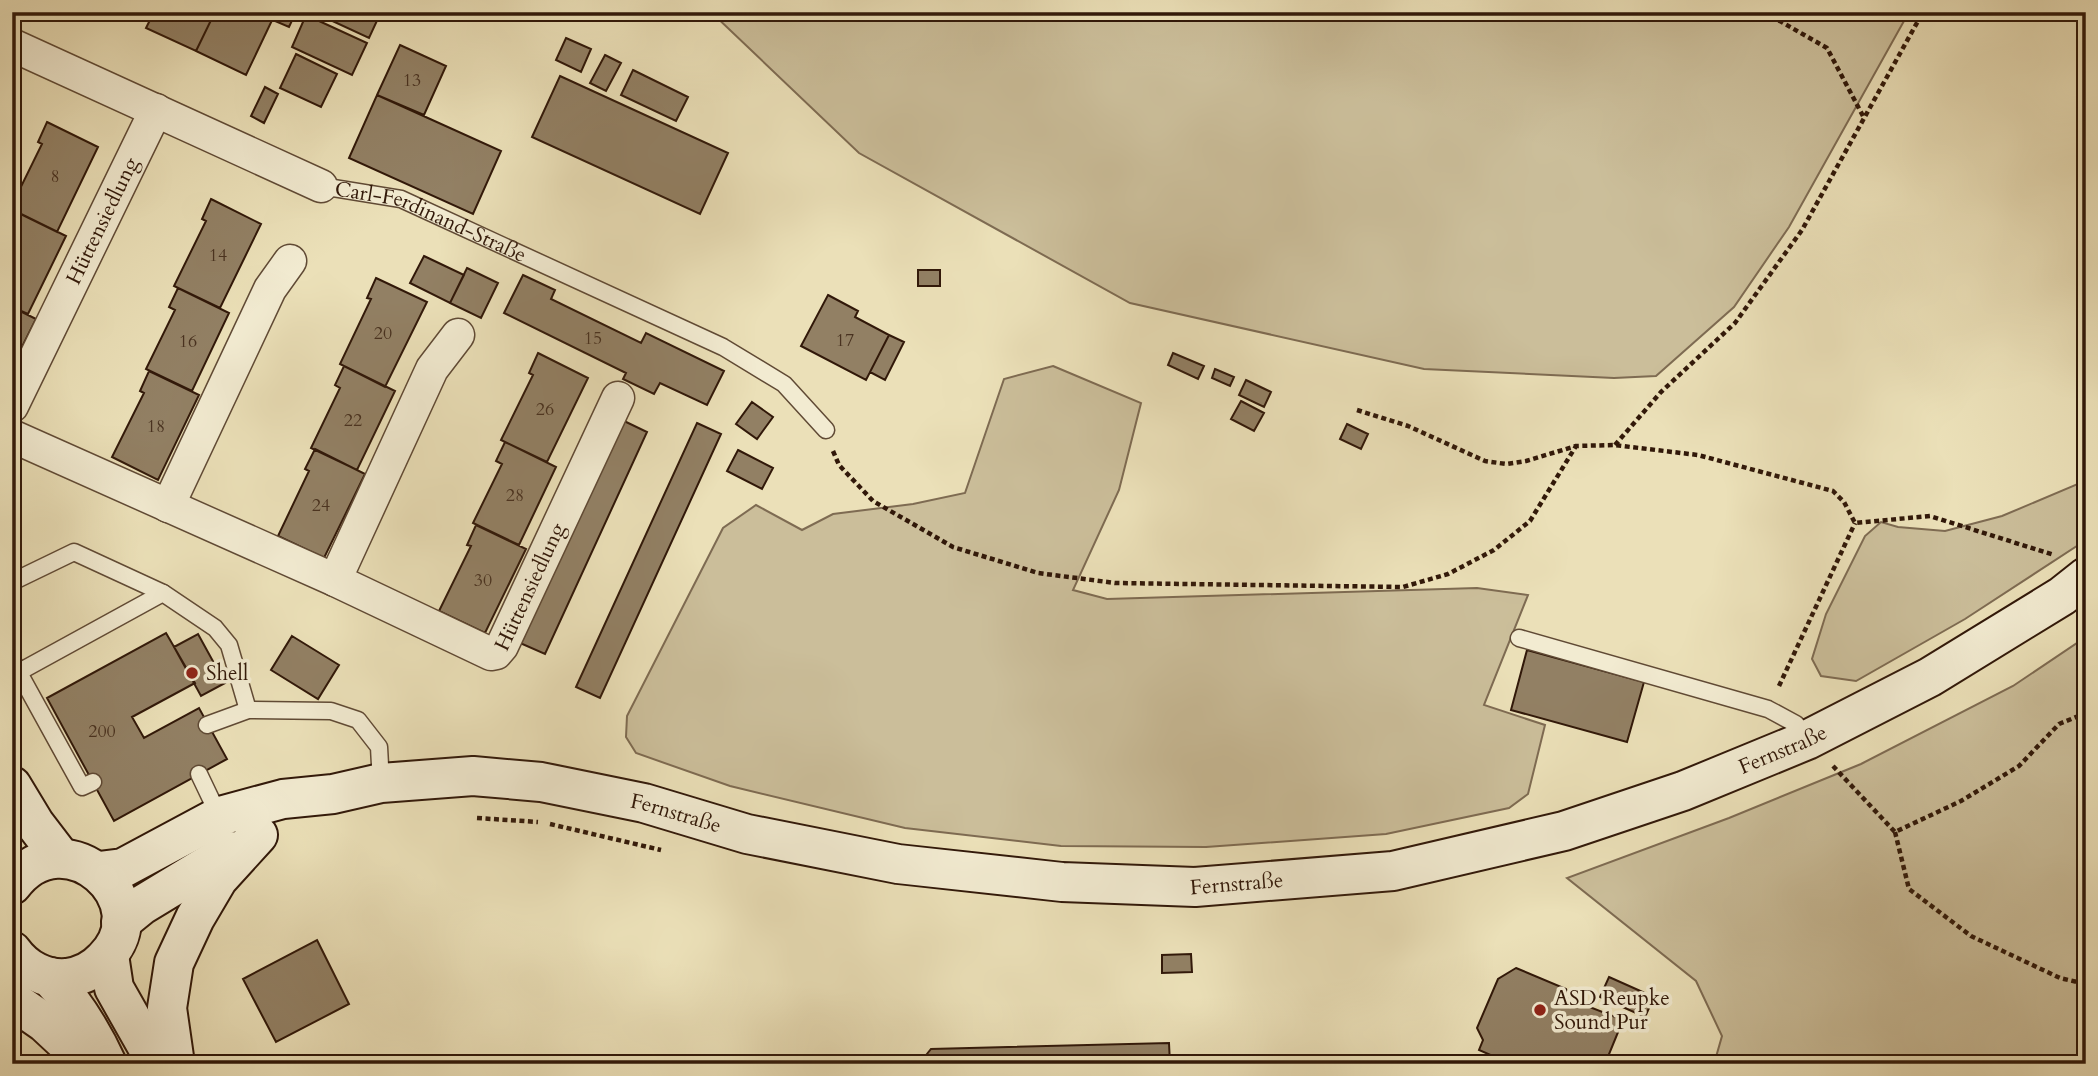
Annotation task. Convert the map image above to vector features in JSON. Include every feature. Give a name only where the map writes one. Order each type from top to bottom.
[{"type":"main road","name":"Fernstraße","points":[[99,871],[122,868],[220,817],[283,799],[333,794],[381,783],[473,776],[541,782],[644,803],[747,834],[898,864],[1062,883],[1195,887],[1392,871],[1564,831],[1683,791],[1807,740],[1930,677],[2062,596],[2074,567]]},
{"type":"main road","points":[[12,786],[35,824],[61,858]]},
{"type":"main road","name":"Fernstraße","points":[[50,977],[67,978],[83,974],[97,966],[115,938],[142,905],[258,835],[333,794]]},
{"type":"main road","points":[[175,1064],[167,1007],[174,963],[195,918],[218,879],[258,835]]},
{"type":"main road","points":[[14,873],[61,858],[81,862],[99,871],[112,885],[119,903],[114,988],[157,1064]]},
{"type":"main road","points":[[12,951],[18,960],[33,971],[50,977],[68,996],[88,1026],[107,1064]]},
{"type":"main road","points":[[12,1000],[45,1023],[89,1064]]},
{"type":"street","name":"Carl-Ferdinand-Straße","points":[[12,45],[321,186]]},
{"type":"street","name":"Hüttensiedlung","points":[[12,406],[156,110]]},
{"type":"street","points":[[168,506],[270,289],[290,261]]},
{"type":"street","points":[[335,580],[432,369],[458,335]]},
{"type":"street","name":"Hüttensiedlung","points":[[12,436],[335,580],[491,654],[496,653],[502,646],[618,398]]},
{"type":"lane","name":"Carl-Ferdinand-Straße","points":[[321,186],[401,199],[723,347],[784,384],[826,430]]},
{"type":"lane","points":[[12,582],[74,552],[163,593],[215,628],[229,645],[248,710]]},
{"type":"lane","points":[[93,782],[82,787],[16,666],[163,593]]},
{"type":"lane","points":[[1519,638],[1768,709],[1796,724],[1807,740]]},
{"type":"lane","points":[[207,725],[248,710],[331,711],[358,720],[379,747],[381,783]]},
{"type":"lane","points":[[199,774],[220,817]]},
{"type":"path","points":[[1764,12],[1827,48],[1863,116]]},
{"type":"path","points":[[1615,445],[1661,392],[1735,323],[1802,230],[1923,12]]},
{"type":"path","points":[[1357,410],[1408,426],[1485,461],[1506,464],[1576,446],[1615,445],[1698,455],[1833,491],[1844,502],[1856,523]]},
{"type":"path","points":[[826,430],[839,465],[873,501],[953,547],[1038,573],[1115,583],[1403,587],[1448,574],[1494,550],[1530,521],[1576,446]]},
{"type":"path","points":[[1856,523],[1930,516],[2074,567]]},
{"type":"path","points":[[1768,709],[1856,523]]},
{"type":"path","points":[[1895,832],[1961,801],[2019,766],[2059,724],[2086,713]]},
{"type":"path","points":[[1807,740],[1895,832],[1909,889],[1971,936],[2060,978],[2086,984]]},
{"type":"shaded area","points":[[711,12],[1909,12],[1789,227],[1734,307],[1656,376],[1614,378],[1424,369],[1130,303],[859,153]]},
{"type":"shaded area","points":[[1053,366],[1141,403],[1119,490],[1073,590],[1107,599],[1477,588],[1528,595],[1484,705],[1545,725],[1528,794],[1509,808],[1386,834],[1206,847],[1061,846],[905,828],[730,786],[636,753],[626,737],[627,716],[723,528],[756,505],[802,530],[833,514],[913,504],[965,493],[1004,379]]},
{"type":"shaded area","points":[[2086,478],[2086,540],[1965,619],[1856,681],[1821,676],[1812,659],[1826,614],[1865,536],[1881,522],[1898,527],[1945,531],[2002,516],[2078,484]]},
{"type":"shaded area","points":[[2086,637],[2086,1064],[1714,1064],[1722,1036],[1696,981],[1567,878],[1729,818],[1861,764],[2013,686]]},
{"type":"building","points":[[154,12],[215,12],[196,51],[146,28]]},
{"type":"building","points":[[215,12],[275,14],[246,75],[196,51]]},
{"type":"building","points":[[279,12],[296,12],[289,27],[275,21]]},
{"type":"building","points":[[313,12],[381,12],[369,38]]},
{"type":"building","points":[[306,15],[367,43],[352,75],[292,47]]},
{"type":"building","points":[[566,38],[591,49],[581,72],[556,60]]},
{"type":"building","points":[[400,45],[446,66],[424,115],[377,95]]},
{"type":"building","points":[[296,54],[337,74],[321,107],[280,88]]},
{"type":"building","points":[[605,55],[621,63],[606,91],[590,83]]},
{"type":"building","points":[[633,70],[688,97],[676,121],[621,95]]},
{"type":"building","points":[[560,76],[728,153],[700,214],[532,137]]},
{"type":"building","points":[[265,87],[278,94],[264,123],[251,116]]},
{"type":"building","points":[[377,95],[501,151],[473,214],[349,158]]},
{"type":"building","points":[[47,122],[98,147],[57,232],[12,210],[42,144],[38,142]]},
{"type":"building","points":[[211,199],[261,224],[220,308],[174,286],[206,221],[202,219]]},
{"type":"building","points":[[15,211],[66,236],[28,314],[12,307],[12,216]]},
{"type":"building","points":[[424,256],[464,275],[450,303],[410,283]]},
{"type":"building","points":[[467,268],[498,283],[481,318],[450,303]]},
{"type":"building","points":[[918,270],[940,270],[940,286],[918,286]]},
{"type":"building","points":[[523,275],[555,290],[551,299],[641,343],[646,333],[724,371],[707,405],[660,383],[654,394],[623,379],[626,373],[504,313]]},
{"type":"building","points":[[376,278],[427,302],[385,387],[340,364],[371,299],[367,298]]},
{"type":"building","points":[[178,288],[229,313],[192,391],[146,369],[175,310],[169,307]]},
{"type":"building","points":[[828,295],[858,311],[855,317],[889,335],[866,380],[801,346]]},
{"type":"building","points":[[12,307],[36,319],[12,367]]},
{"type":"building","points":[[889,335],[904,342],[885,380],[870,372]]},
{"type":"building","points":[[538,353],[588,378],[547,462],[501,440],[533,375],[529,373]]},
{"type":"building","points":[[1173,353],[1204,366],[1198,379],[1168,365]]},
{"type":"building","points":[[344,366],[395,391],[357,470],[311,448],[340,388],[335,385]]},
{"type":"building","points":[[1215,369],[1234,377],[1230,386],[1212,378]]},
{"type":"building","points":[[149,371],[199,395],[158,480],[112,457],[144,393],[140,391]]},
{"type":"building","points":[[1246,380],[1271,392],[1264,407],[1239,395]]},
{"type":"building","points":[[1241,401],[1264,413],[1254,431],[1231,419]]},
{"type":"building","points":[[752,402],[773,417],[757,439],[736,424]]},
{"type":"building","points":[[622,420],[647,432],[545,654],[520,643]]},
{"type":"building","points":[[697,423],[721,434],[600,698],[576,687]]},
{"type":"building","points":[[1347,424],[1368,434],[1361,449],[1340,439]]},
{"type":"building","points":[[505,442],[556,467],[519,545],[473,523],[502,464],[496,461]]},
{"type":"building","points":[[315,449],[365,474],[324,558],[278,536],[309,471],[305,469]]},
{"type":"building","points":[[738,450],[773,468],[762,489],[727,471]]},
{"type":"building","points":[[476,525],[526,549],[485,633],[439,611],[471,546],[467,545]]},
{"type":"building","points":[[166,633],[195,683],[132,717],[144,738],[199,708],[227,759],[114,821],[47,698]]},
{"type":"building","points":[[198,634],[225,683],[201,696],[174,647]]},
{"type":"building","points":[[292,636],[339,665],[318,699],[271,670]]},
{"type":"building","points":[[1527,650],[1644,682],[1627,742],[1511,710]]},
{"type":"building","points":[[317,940],[349,1004],[276,1042],[243,979]]},
{"type":"building","points":[[1191,954],[1192,972],[1162,973],[1162,955]]},
{"type":"building","name":"ASD Reupke Sound Pur","points":[[1516,968],[1566,989],[1569,999],[1623,1020],[1605,1064],[1511,1064],[1479,1050],[1483,1040],[1477,1028],[1498,979]]},
{"type":"building","points":[[1609,977],[1654,997],[1645,1017],[1600,997]]},
{"type":"building","points":[[1169,1043],[1170,1064],[919,1064],[931,1049]]},
{"type":"building","points":[[392,1057],[395,1064],[379,1064]]},
{"type":"place","name":"Shell","points":[[192,673]]},
{"type":"place","name":"ASD Reupke Sound Pur","points":[[1540,1010]]}]
